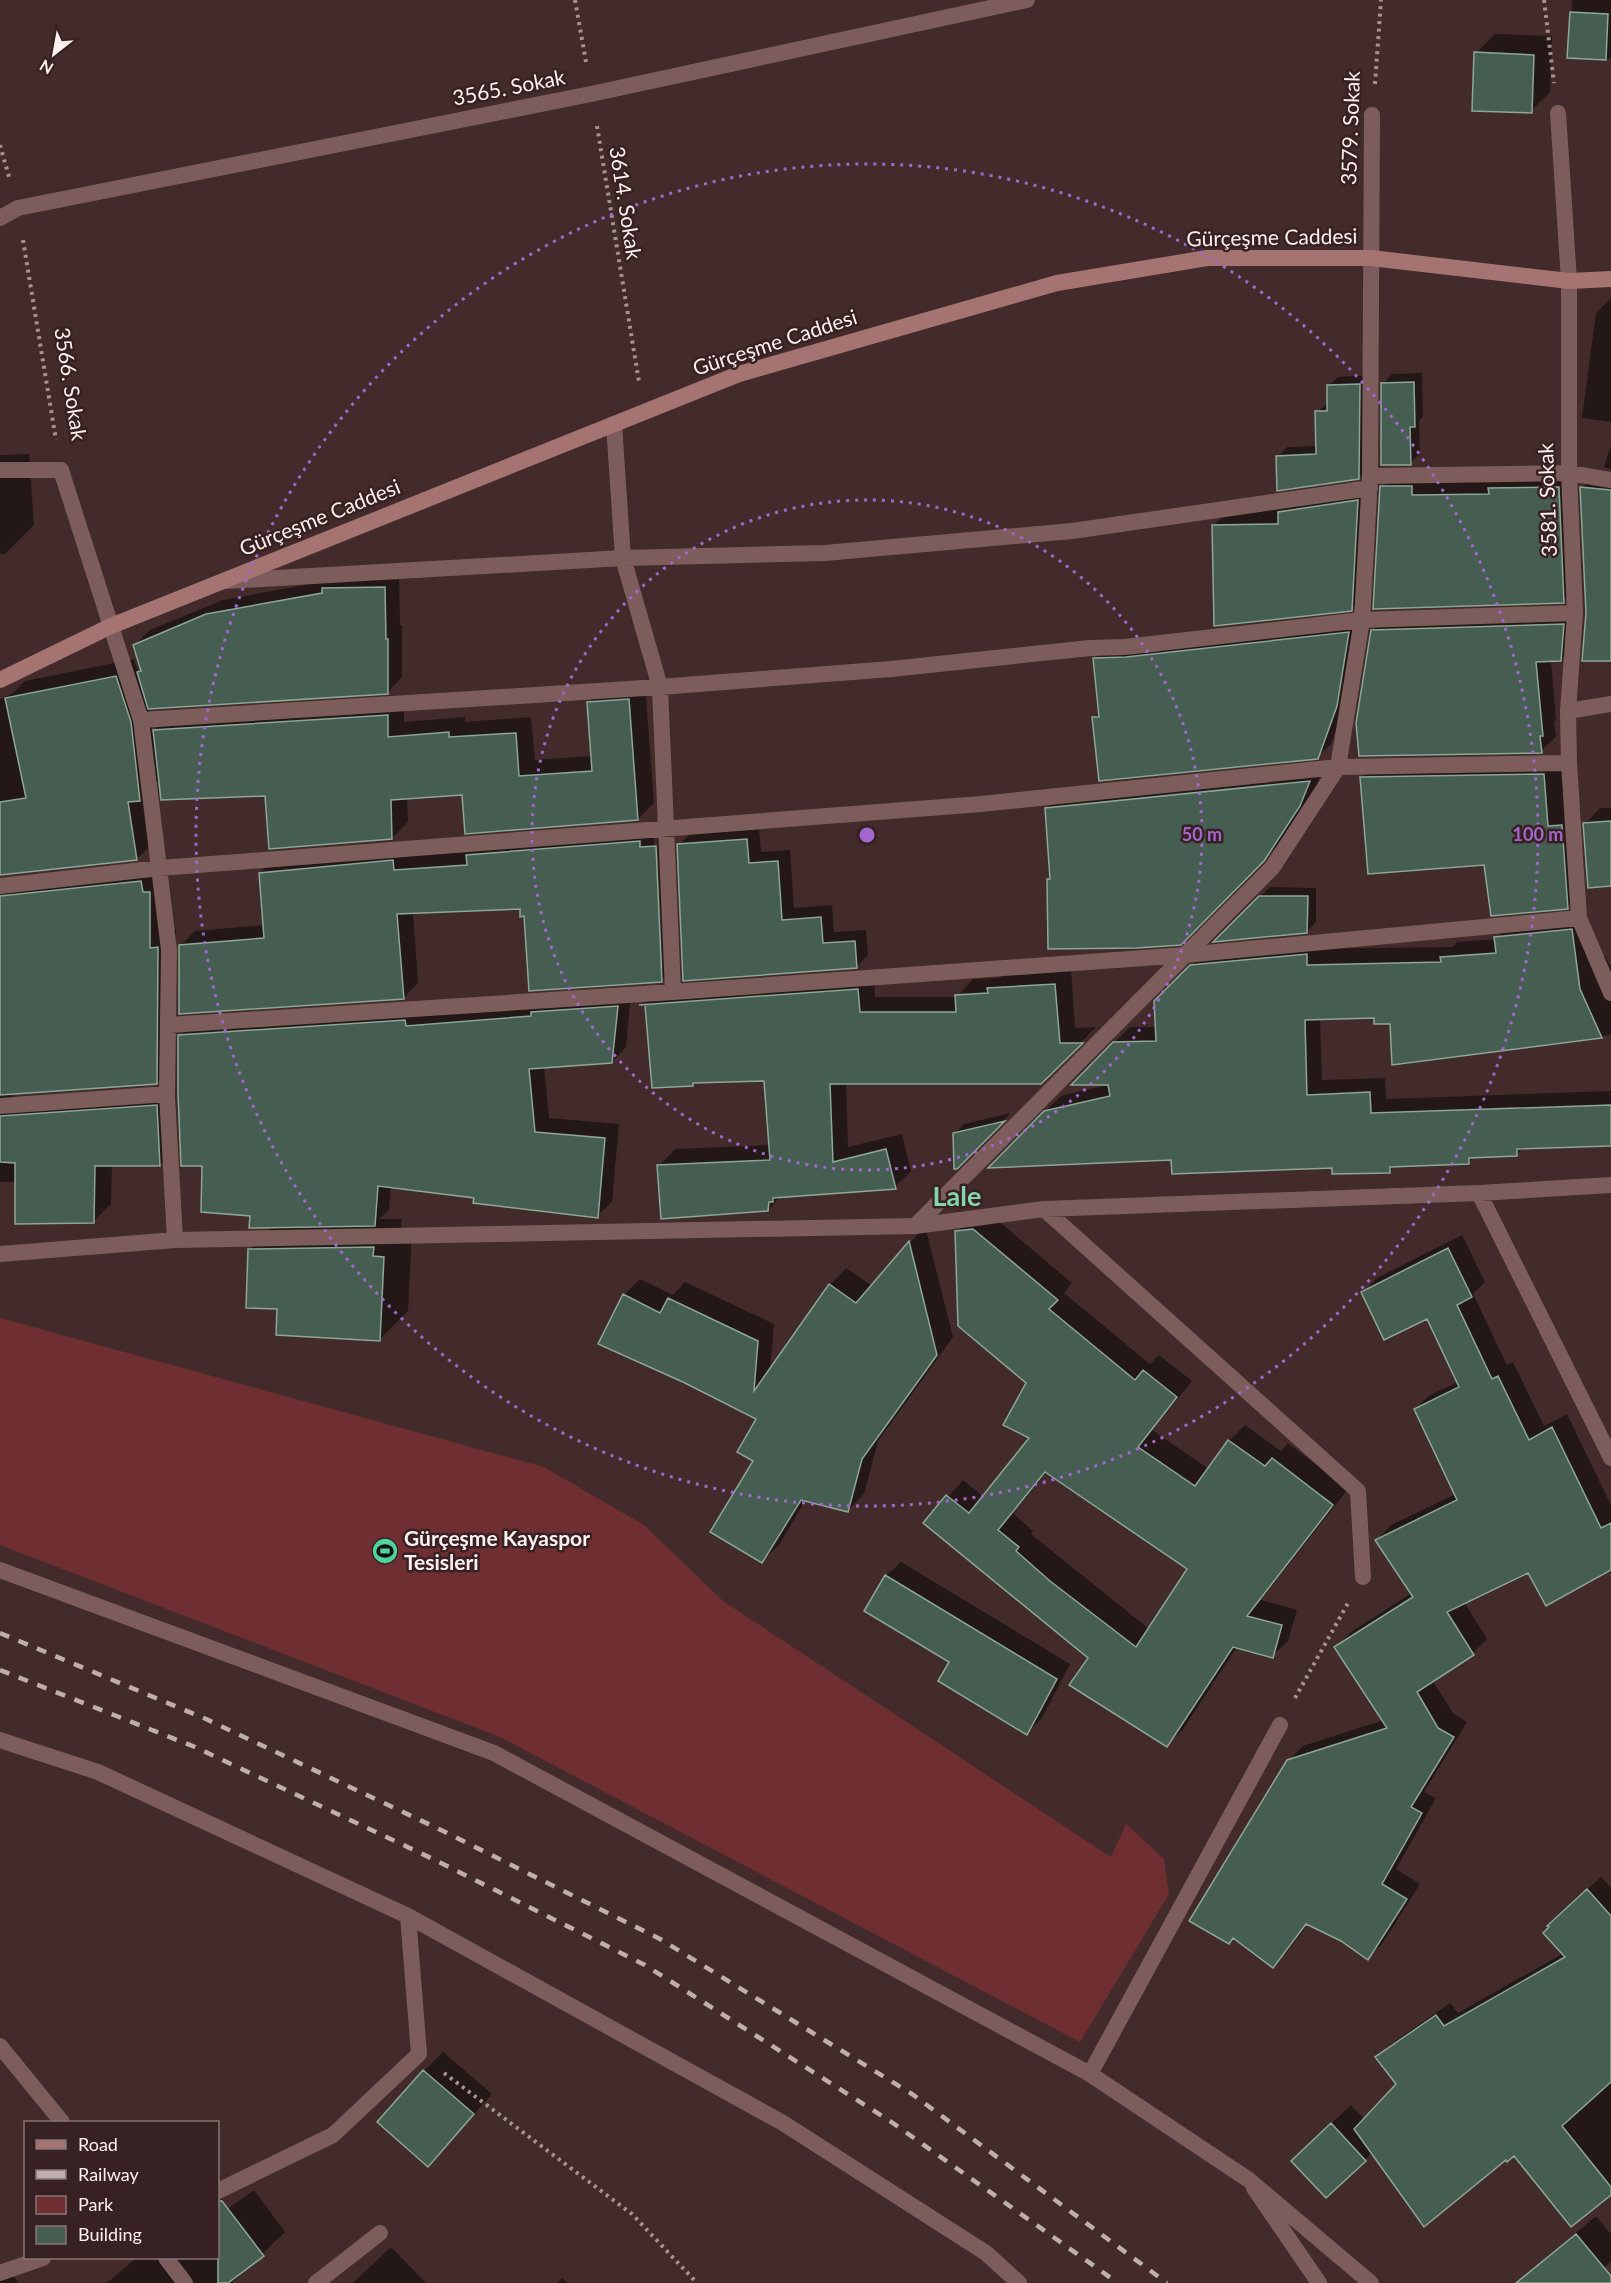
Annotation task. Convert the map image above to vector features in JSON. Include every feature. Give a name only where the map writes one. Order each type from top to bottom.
[{"type":"main road","name":"Gürçeşme Caddesi","points":[[0,680],[111,626],[739,374],[1056,283],[1207,258],[1371,258],[1569,281],[1611,279]]},
{"type":"street","name":"3565. Sokak","points":[[0,218],[18,208],[591,94],[1027,0]]},
{"type":"street","name":"3581. Sokak","points":[[1558,113],[1569,281],[1569,473],[1575,613],[1568,711],[1569,763],[1579,918],[1611,993]]},
{"type":"street","name":"3579. Sokak","points":[[1338,767],[1362,620],[1370,482],[1372,115]]},
{"type":"street","points":[[614,424],[623,558],[660,687],[673,992]]},
{"type":"street","points":[[0,470],[61,470]]},
{"type":"street","name":"3566. Sokak","points":[[61,470],[141,720],[169,950],[167,1094],[175,1240]]},
{"type":"street","points":[[222,582],[623,558],[825,553],[1072,531],[1370,482],[1569,473],[1611,480]]},
{"type":"street","points":[[141,720],[660,687],[891,669],[1362,620],[1575,613]]},
{"type":"street","points":[[1568,711],[1611,704]]},
{"type":"street","points":[[0,886],[160,868],[981,804],[1338,767],[1569,763]]},
{"type":"street","points":[[915,1226],[1272,868],[1338,767]]},
{"type":"street","points":[[169,1025],[1185,955],[1579,918]]},
{"type":"street","points":[[0,1106],[167,1094]]},
{"type":"street","points":[[0,1254],[175,1240],[915,1226],[1044,1209],[1479,1193],[1611,1185]]},
{"type":"street","points":[[1479,1193],[1611,1458]]},
{"type":"street","points":[[1044,1209],[1358,1491],[1363,1577]]},
{"type":"street","points":[[0,1570],[494,1753],[1090,2074],[1249,2180],[1371,2283]]},
{"type":"street","points":[[1090,2074],[1280,1725]]},
{"type":"street","points":[[0,1740],[98,1772],[408,1916],[783,2123],[986,2253],[1019,2283]]},
{"type":"street","points":[[219,2191],[333,2135],[419,2054],[408,1916]]},
{"type":"street","points":[[0,2046],[61,2121]]},
{"type":"street","points":[[1249,2180],[1319,2283]]},
{"type":"street","points":[[316,2283],[380,2233]]},
{"type":"street","points":[[0,2273],[40,2259]]},
{"type":"street","points":[[167,2259],[185,2283]]},
{"type":"path","name":"3614. Sokak","points":[[575,0],[644,412]]},
{"type":"path","name":"3579. Sokak","points":[[1372,115],[1381,0]]},
{"type":"path","points":[[1544,0],[1558,113]]},
{"type":"path","name":"3566. Sokak","points":[[0,145],[18,208],[61,470]]},
{"type":"path","points":[[1280,1725],[1363,1577]]},
{"type":"path","points":[[419,2054],[632,2214],[697,2283]]},
{"type":"green space","points":[[0,1318],[544,1467],[644,1525],[723,1601],[1111,1857],[1126,1824],[1164,1859],[1169,1894],[1080,2042],[500,1737],[0,1545]]},
{"type":"building","points":[[1570,12],[1608,14],[1606,60],[1567,58]]},
{"type":"building","points":[[1474,52],[1534,55],[1532,113],[1472,111]]},
{"type":"building","points":[[1414,382],[1415,427],[1410,427],[1411,465],[1381,465],[1381,383]]},
{"type":"building","points":[[1360,384],[1359,479],[1277,491],[1276,456],[1316,454],[1315,411],[1327,411],[1327,385]]},
{"type":"building","points":[[1380,486],[1412,486],[1412,495],[1489,494],[1488,488],[1559,487],[1564,603],[1373,609]]},
{"type":"building","points":[[1580,487],[1611,490],[1611,661],[1582,661],[1586,613]]},
{"type":"building","points":[[1358,500],[1352,611],[1214,626],[1212,525],[1278,524],[1278,512]]},
{"type":"building","points":[[385,587],[388,694],[148,709],[137,672],[141,671],[133,645],[206,614],[322,593],[322,588]]},
{"type":"building","points":[[1564,624],[1561,661],[1536,662],[1543,736],[1540,736],[1542,753],[1359,756],[1356,723],[1371,630]]},
{"type":"building","points":[[1349,632],[1337,706],[1318,759],[1099,781],[1092,717],[1099,717],[1093,658],[1126,657]]},
{"type":"building","points":[[116,676],[131,722],[140,801],[128,802],[137,860],[0,875],[0,802],[26,798],[5,698]]},
{"type":"building","points":[[629,699],[638,820],[465,834],[462,795],[391,800],[392,839],[269,849],[265,796],[161,800],[153,730],[388,715],[388,737],[449,732],[449,737],[516,733],[519,776],[592,771],[587,702]]},
{"type":"building","points":[[1544,774],[1548,826],[1562,825],[1568,909],[1491,916],[1484,865],[1368,874],[1360,777]]},
{"type":"building","points":[[1310,781],[1300,806],[1264,861],[1181,945],[1048,949],[1047,879],[1050,879],[1045,808]]},
{"type":"building","points":[[1611,821],[1611,886],[1588,888],[1583,823]]},
{"type":"building","points":[[747,839],[749,863],[778,861],[782,920],[821,917],[823,943],[855,941],[857,968],[683,981],[677,844]]},
{"type":"building","points":[[640,841],[640,847],[656,846],[662,982],[529,991],[524,916],[520,917],[520,909],[397,914],[404,999],[179,1014],[179,945],[264,938],[259,873],[393,860],[394,870],[467,865],[466,855]]},
{"type":"building","points":[[141,881],[143,892],[150,892],[150,948],[158,947],[157,1084],[0,1095],[0,896]]},
{"type":"building","points":[[1259,896],[1308,896],[1307,933],[1213,942]]},
{"type":"building","points":[[1572,929],[1580,989],[1602,1038],[1392,1065],[1390,1024],[1374,1024],[1374,1018],[1305,1020],[1307,1095],[1370,1092],[1371,1113],[1611,1105],[1611,1146],[1517,1149],[1517,1156],[1469,1158],[1469,1164],[1390,1167],[1390,1173],[1332,1174],[1332,1168],[1172,1174],[1171,1160],[988,1168],[1044,1111],[1110,1096],[1108,1085],[1071,1085],[1113,1042],[1156,1041],[1154,1001],[1190,965],[1307,954],[1307,965],[1441,962],[1440,957],[1496,953],[1494,937]]},
{"type":"building","points":[[1055,984],[1060,1043],[1083,1043],[1041,1084],[830,1084],[833,1162],[886,1149],[896,1189],[773,1198],[773,1202],[769,1202],[768,1211],[661,1219],[657,1165],[770,1160],[764,1081],[693,1083],[693,1086],[652,1088],[645,1005],[639,1005],[858,989],[860,1012],[956,1012],[955,995],[988,993],[987,988]]},
{"type":"building","points":[[618,1006],[612,1063],[529,1069],[535,1132],[605,1138],[598,1218],[473,1203],[474,1198],[378,1186],[375,1226],[249,1228],[250,1216],[201,1212],[202,1166],[181,1166],[178,1035],[405,1020],[406,1026],[531,1016],[531,1012]]},
{"type":"building","points":[[157,1105],[160,1166],[95,1166],[94,1223],[15,1224],[15,1163],[0,1162],[0,1116]]},
{"type":"building","points":[[1005,1121],[957,1169],[954,1169],[953,1133]]},
{"type":"building","points":[[973,1229],[1058,1300],[1049,1309],[1135,1380],[1143,1370],[1177,1397],[1138,1447],[1195,1486],[1228,1440],[1265,1466],[1272,1458],[1333,1505],[1247,1616],[1282,1625],[1273,1658],[1233,1647],[1167,1747],[1069,1685],[1088,1658],[923,1523],[946,1495],[969,1513],[1029,1438],[1003,1425],[1026,1383],[958,1326],[955,1231]],"holes":[[[1045,1472],[1187,1569],[1136,1647],[1050,1581],[1016,1551],[1019,1547],[998,1530]]]},
{"type":"building","points":[[909,1241],[937,1355],[862,1459],[848,1512],[801,1500],[762,1563],[710,1532],[753,1461],[737,1452],[756,1419],[685,1383],[598,1344],[623,1294],[660,1313],[668,1298],[758,1341],[754,1391],[829,1284],[856,1303]]},
{"type":"building","points":[[374,1247],[373,1256],[384,1257],[380,1341],[276,1335],[277,1309],[246,1308],[248,1249]]},
{"type":"building","points":[[1448,1248],[1472,1297],[1457,1305],[1492,1379],[1498,1376],[1529,1440],[1552,1427],[1601,1528],[1611,1523],[1611,1570],[1546,1606],[1528,1573],[1447,1612],[1474,1655],[1417,1692],[1438,1728],[1454,1737],[1411,1807],[1422,1813],[1382,1884],[1407,1899],[1368,1960],[1341,1941],[1306,1924],[1273,1968],[1233,1938],[1229,1944],[1189,1921],[1287,1760],[1387,1728],[1334,1647],[1413,1597],[1375,1540],[1457,1500],[1414,1409],[1459,1387],[1427,1319],[1384,1340],[1361,1292]]},
{"type":"building","points":[[885,1575],[1057,1679],[1027,1735],[938,1681],[949,1662],[864,1611]]},
{"type":"building","points":[[1587,1889],[1611,1916],[1611,2082],[1562,2126],[1611,2187],[1611,2195],[1571,2227],[1514,2156],[1507,2162],[1506,2160],[1424,2227],[1354,2129],[1396,2084],[1375,2057],[1436,2015],[1444,2026],[1565,1957],[1543,1933],[1549,1927],[1547,1926]]},
{"type":"building","points":[[423,2070],[474,2114],[428,2167],[377,2122]]},
{"type":"building","points":[[1331,2123],[1366,2161],[1326,2198],[1291,2161]]},
{"type":"building","points":[[219,2201],[222,2201],[264,2256],[228,2283],[218,2283]]},
{"type":"building","points":[[1576,2234],[1611,2276],[1611,2283],[1516,2283]]},
{"type":"railway","points":[[0,1633],[206,1719],[441,1830],[660,1939],[912,2094],[1167,2283]]},
{"type":"railway","points":[[0,1670],[195,1747],[433,1859],[645,1965],[890,2121],[1118,2283]]},
{"type":"place","name":"Gürçeşme Kayaspor Tesisleri","points":[[385,1551]]},
{"type":"district","name":"Lale","points":[[957,1197]]}]
